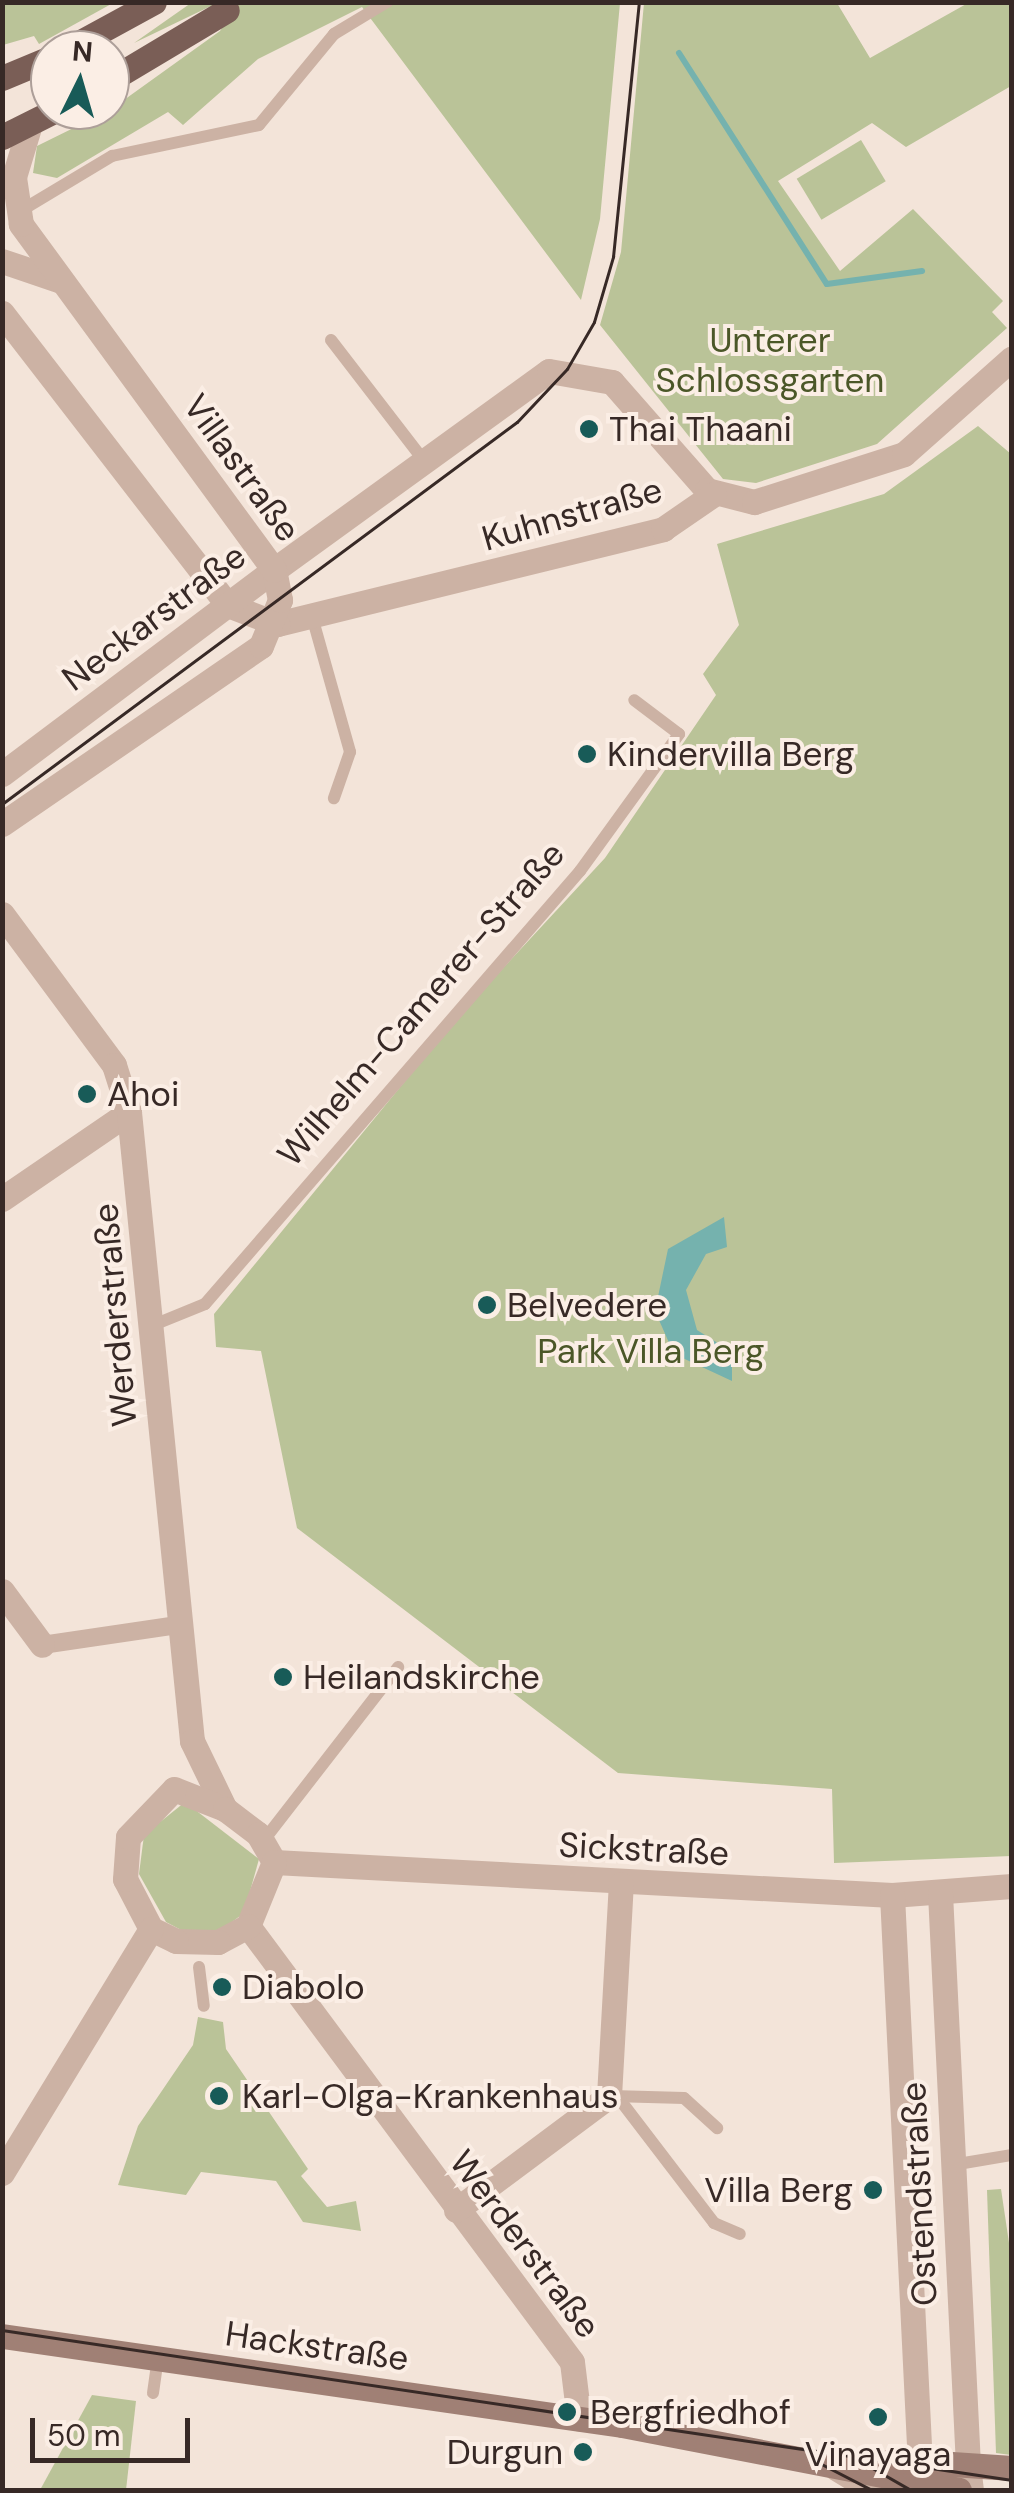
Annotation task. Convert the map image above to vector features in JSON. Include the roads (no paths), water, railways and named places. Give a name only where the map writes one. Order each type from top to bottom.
[{"type":"main road","points":[[103,30],[154,2]]},
{"type":"main road","points":[[130,68],[227,10]]},
{"type":"main road","points":[[5,79],[30,67]]},
{"type":"main road","points":[[2,138],[30,124]]},
{"type":"main road","name":"Hackstraße","points":[[2,2336],[622,2424],[920,2479],[970,2478],[1012,2468]]},
{"type":"main road","name":"Hackstraße","points":[[622,2424],[640,2419],[959,2490]]},
{"type":"street","points":[[17,213],[16,165],[30,124]]},
{"type":"street","name":"Villastraße","points":[[17,213],[61,281],[274,570],[276,624]]},
{"type":"street","points":[[2,261],[61,281]]},
{"type":"street","points":[[2,313],[228,606],[276,624],[260,646],[2,824]]},
{"type":"street","points":[[714,494],[754,502],[880,466],[947,422],[1012,358]]},
{"type":"street","name":"Kuhnstraße","points":[[276,624],[313,620],[675,525],[714,494],[612,382],[579,370],[539,374]]},
{"type":"street","name":"Neckarstraße","points":[[2,774],[539,374]]},
{"type":"street","name":"Werderstraße","points":[[2,914],[114,1066],[128,1112],[178,1625],[194,1748]]},
{"type":"street","points":[[2,1199],[128,1112]]},
{"type":"street","points":[[2,1591],[42,1645],[178,1625]]},
{"type":"street","points":[[194,1748],[226,1810],[269,1851],[248,1926],[200,1944],[152,1929],[131,1896],[124,1858],[136,1824],[174,1790],[194,1748]]},
{"type":"street","points":[[174,1790],[226,1810]]},
{"type":"street","name":"Sickstraße","points":[[269,1851],[621,1884],[892,1896],[1012,1886]]},
{"type":"street","points":[[456,2210],[613,2096],[621,1884]]},
{"type":"street","name":"Ostendstraße","points":[[940,1893],[970,2478]]},
{"type":"street","name":"Ostendstraße","points":[[892,1896],[920,2479]]},
{"type":"street","name":"Werderstraße","points":[[248,1926],[572,2362],[579,2419]]},
{"type":"street","points":[[2,2173],[152,1929]]},
{"type":"street","points":[[812,2459],[872,2490]]},
{"type":"lane","points":[[17,213],[112,156],[231,136],[271,114],[334,34],[386,2]]},
{"type":"lane","points":[[331,340],[425,462]]},
{"type":"lane","points":[[313,620],[350,752],[334,798]]},
{"type":"lane","name":"Wilhelm-Camerer-Straße","points":[[151,1326],[206,1304],[580,871],[679,734],[634,700]]},
{"type":"lane","points":[[269,1851],[398,1668]]},
{"type":"lane","points":[[199,1967],[204,2006]]},
{"type":"lane","points":[[613,2096],[684,2098],[717,2128]]},
{"type":"lane","points":[[613,2096],[714,2223],[740,2234]]},
{"type":"lane","points":[[952,2166],[1012,2155]]},
{"type":"lane","points":[[153,2393],[158,2358]]},
{"type":"water","points":[[724,1217],[727,1247],[706,1254],[686,1290],[697,1330],[732,1352],[732,1381],[674,1354],[655,1311],[668,1249]]},
{"type":"waterway","points":[[679,53],[827,284],[922,271]]},
{"type":"tram line","points":[[2,804],[517,422],[567,369],[594,322],[613,257],[639,2]]},
{"type":"tram line","points":[[2,2330],[1012,2480]]},
{"type":"tram line","points":[[812,2459],[872,2490]]},
{"type":"tram line","points":[[864,2463],[911,2490]]},
{"type":"place","name":"Thai Thaani","points":[[589,429]]},
{"type":"place","name":"Kindervilla Berg","points":[[587,754]]},
{"type":"place","name":"Ahoi","points":[[87,1094]]},
{"type":"place","name":"Belvedere","points":[[487,1305]]},
{"type":"place","name":"Heilandskirche","points":[[283,1677]]},
{"type":"place","name":"Diabolo","points":[[222,1987]]},
{"type":"place","name":"Karl-Olga-Krankenhaus","points":[[219,2096]]},
{"type":"place","name":"Villa Berg","points":[[873,2190]]},
{"type":"place","name":"Bergfriedhof","points":[[567,2412]]},
{"type":"place","name":"Vinayaga","points":[[878,2417]]},
{"type":"place","name":"Durgun","points":[[583,2452]]},
{"type":"park label","name":"Unterer Schlossgarten","points":[[770,360]]},
{"type":"park label","name":"Park Villa Berg","points":[[651,1351]]}]
